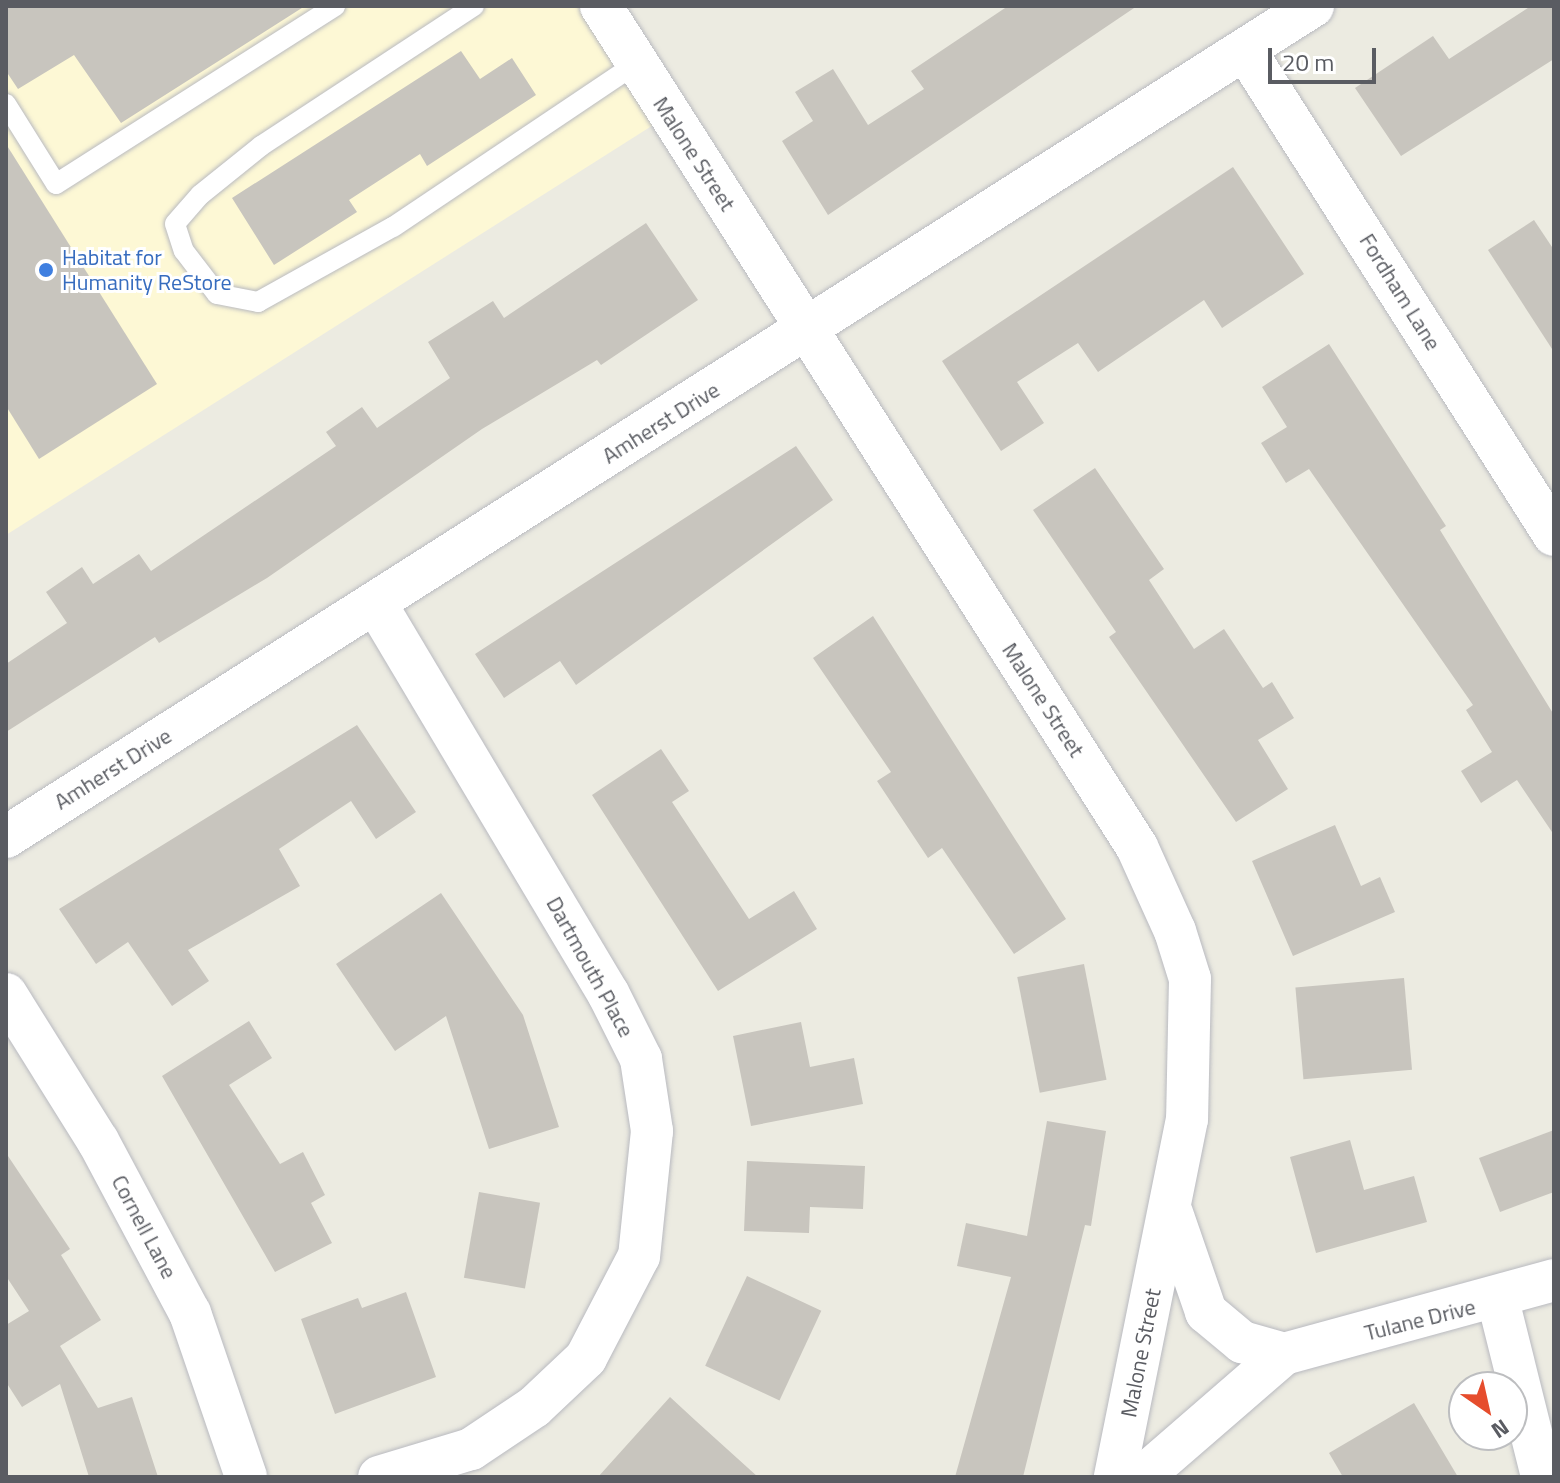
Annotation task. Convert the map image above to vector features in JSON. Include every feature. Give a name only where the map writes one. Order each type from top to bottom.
[{"type":"street","name":"Malone Street","points":[[601,6],[1160,890],[1190,979],[1192,1028],[1187,1119],[1115,1477]]},
{"type":"street","name":"Amherst Drive","points":[[6,837],[807,331],[1313,6]]},
{"type":"street","name":"Fordham Lane","points":[[1245,50],[1554,535]]},
{"type":"street","name":"Dartmouth Place","points":[[376,604],[608,993],[641,1059],[653,1143],[639,1256],[586,1358],[534,1407],[471,1449],[379,1477]]},
{"type":"street","name":"Cornell Lane","points":[[6,994],[98,1141],[190,1313],[246,1477]]},
{"type":"street","points":[[1170,1204],[1206,1312],[1242,1342],[1284,1354]]},
{"type":"street","name":"Tulane Drive","points":[[1142,1477],[1284,1354],[1498,1300],[1554,1280]]},
{"type":"street","points":[[1498,1300],[1542,1477]]},
{"type":"lane","points":[[6,104],[56,184],[335,6]]},
{"type":"lane","points":[[474,6],[261,146],[200,195],[175,224],[184,251],[217,294],[258,302],[393,227],[637,63]]},
{"type":"shaded area","points":[[6,6],[601,6],[669,115],[6,535]]},
{"type":"building","points":[[6,6],[305,6],[121,123],[74,55],[18,89],[6,71]]},
{"type":"building","points":[[1008,6],[1137,6],[828,215],[782,141],[813,121],[795,92],[833,69],[868,125],[924,89],[911,71]]},
{"type":"building","points":[[1531,6],[1554,6],[1554,59],[1401,156],[1355,88],[1433,36],[1449,59]]},
{"type":"building","points":[[461,51],[480,79],[512,58],[536,95],[427,166],[420,154],[349,200],[357,212],[274,265],[232,198]]},
{"type":"building","name":"Habitat for Humanity ReStore","points":[[6,144],[157,384],[39,459],[6,406]]},
{"type":"building","points":[[1233,167],[1304,274],[1222,328],[1204,300],[1098,372],[1078,343],[1017,382],[1044,423],[1001,451],[942,361]]},
{"type":"building","points":[[1534,220],[1554,250],[1554,352],[1488,250]]},
{"type":"building","points":[[646,223],[698,300],[601,365],[597,360],[482,429],[267,578],[159,643],[155,637],[6,732],[6,664],[67,623],[46,592],[82,567],[93,584],[139,554],[151,571],[336,446],[326,432],[362,407],[377,428],[450,378],[428,342],[493,301],[504,318]]},
{"type":"building","points":[[1329,344],[1446,526],[1440,530],[1554,715],[1554,835],[1517,780],[1481,803],[1461,771],[1492,752],[1466,710],[1473,705],[1309,469],[1286,483],[1261,443],[1287,427],[1262,387]]},
{"type":"building","points":[[796,446],[833,500],[576,685],[560,661],[504,698],[475,654]]},
{"type":"building","points":[[1095,468],[1164,569],[1149,580],[1194,649],[1224,629],[1263,688],[1272,682],[1294,718],[1258,740],[1288,789],[1236,822],[1109,637],[1116,632],[1033,510]]},
{"type":"building","points":[[873,616],[1066,919],[1014,954],[942,848],[928,858],[877,781],[891,772],[813,658]]},
{"type":"building","points":[[357,725],[416,812],[376,839],[351,801],[279,849],[300,886],[188,950],[209,981],[172,1006],[128,942],[96,964],[59,909]]},
{"type":"building","points":[[661,749],[689,791],[672,802],[749,919],[794,891],[817,929],[718,991],[592,795]]},
{"type":"building","points":[[1335,825],[1361,886],[1380,877],[1395,912],[1293,956],[1252,861]]},
{"type":"building","points":[[441,893],[523,1015],[559,1127],[489,1149],[446,1016],[395,1051],[336,964]]},
{"type":"building","points":[[1084,964],[1107,1080],[1040,1093],[1017,977]]},
{"type":"building","points":[[1404,978],[1412,1070],[1303,1079],[1295,987]]},
{"type":"building","points":[[249,1021],[272,1058],[229,1085],[280,1164],[303,1152],[325,1195],[311,1203],[332,1243],[275,1272],[162,1076]]},
{"type":"building","points":[[801,1022],[810,1067],[854,1058],[863,1104],[751,1126],[733,1036]]},
{"type":"building","points":[[1047,1121],[1106,1131],[1091,1226],[1085,1225],[1023,1477],[955,1477],[1011,1277],[957,1266],[966,1223],[1027,1236]]},
{"type":"building","points":[[1554,1130],[1554,1192],[1500,1212],[1479,1158]]},
{"type":"building","points":[[1350,1140],[1364,1190],[1414,1176],[1427,1222],[1316,1253],[1290,1157]]},
{"type":"building","points":[[6,1153],[70,1249],[61,1255],[101,1320],[60,1346],[98,1408],[132,1397],[158,1477],[89,1477],[60,1384],[22,1407],[6,1382],[6,1325],[29,1311],[6,1276]]},
{"type":"building","points":[[747,1161],[865,1166],[863,1209],[810,1207],[809,1233],[744,1231]]},
{"type":"building","points":[[479,1192],[540,1203],[525,1288],[464,1278]]},
{"type":"building","points":[[747,1276],[821,1311],[779,1400],[705,1366]]},
{"type":"building","points":[[406,1292],[436,1377],[335,1414],[301,1319],[358,1298],[362,1308]]},
{"type":"building","points":[[670,1397],[696,1421],[758,1477],[598,1477]]},
{"type":"building","points":[[1414,1403],[1458,1477],[1343,1477],[1329,1453]]},
{"type":"place","name":"Habitat for Humanity ReStore","points":[[46,270]]}]
